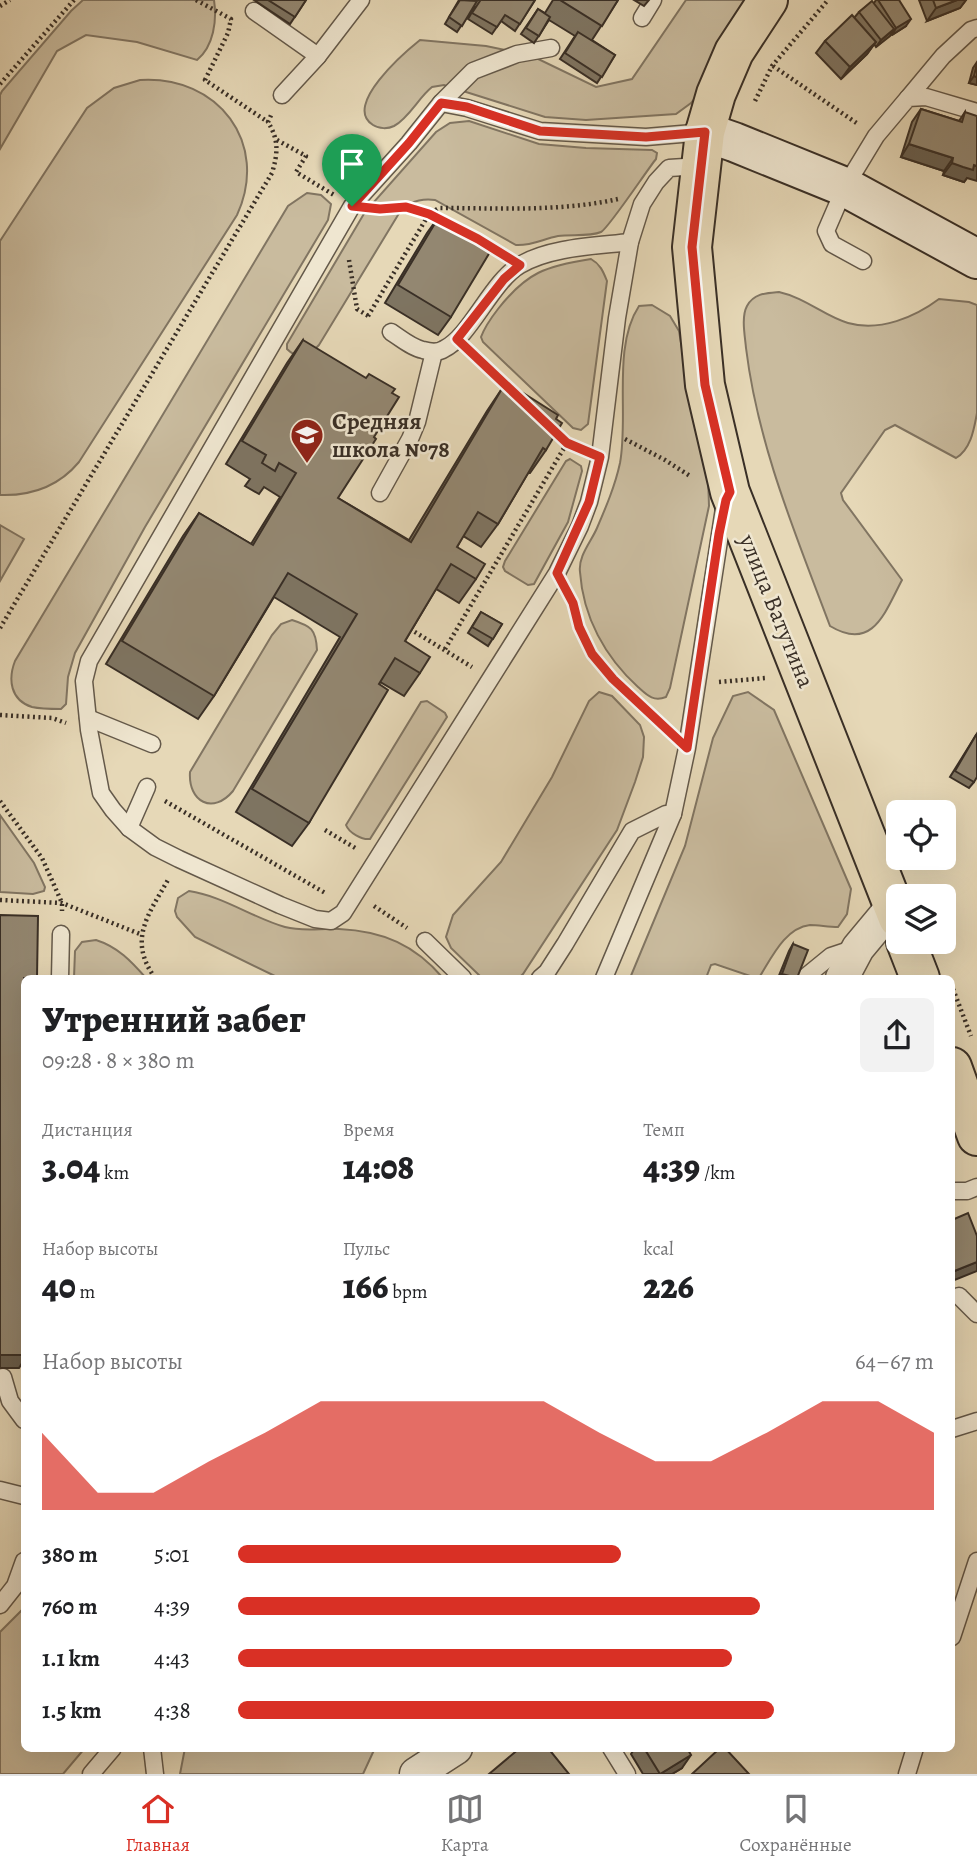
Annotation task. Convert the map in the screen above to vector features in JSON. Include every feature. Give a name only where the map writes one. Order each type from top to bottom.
[{"type":"main road","name":"улица Ватутина","points":[[768,0],[734,52],[716,94],[713,146],[692,247],[705,385],[728,496],[886,889]]},
{"type":"main road","points":[[911,954],[919,975]]},
{"type":"main road","points":[[962,1055],[977,1136]]},
{"type":"street","points":[[713,146],[845,187],[977,259]]},
{"type":"street","points":[[844,975],[858,948],[886,921]]},
{"type":"street","points":[[416,1774],[450,1752]]},
{"type":"lane","points":[[282,95],[318,56],[361,0]]},
{"type":"lane","points":[[642,18],[653,0]]},
{"type":"lane","points":[[254,11],[318,56]]},
{"type":"lane","points":[[863,261],[832,244],[826,231],[845,187],[876,136],[943,55],[977,27]]},
{"type":"lane","points":[[551,48],[517,54],[473,71],[441,103],[352,206],[89,660],[84,681],[102,793],[129,828],[155,846],[236,887],[315,919],[331,920],[343,913],[557,573],[589,502],[600,457],[617,318],[630,242],[642,204],[669,168],[713,146]]},
{"type":"lane","points":[[908,98],[926,97],[977,112]]},
{"type":"lane","points":[[441,103],[467,107],[540,131],[646,137],[713,146]]},
{"type":"lane","points":[[391,331],[420,350],[433,352],[444,349],[457,339],[504,279],[520,265],[561,250],[630,242]]},
{"type":"lane","points":[[380,493],[417,422],[433,352]]},
{"type":"lane","points":[[605,975],[673,814],[687,748],[728,496]]},
{"type":"lane","points":[[89,724],[152,744]]},
{"type":"lane","points":[[129,828],[147,787]]},
{"type":"lane","points":[[544,975],[632,831],[666,814],[673,814]]},
{"type":"lane","points":[[60,975],[61,934]]},
{"type":"lane","points":[[425,941],[460,975]]},
{"type":"lane","points":[[808,975],[831,956],[858,948]]},
{"type":"lane","points":[[955,1191],[977,1187]]},
{"type":"lane","points":[[958,1296],[977,1314]]},
{"type":"lane","points":[[3,1377],[10,1401],[21,1416]]},
{"type":"lane","points":[[955,1428],[977,1421]]},
{"type":"lane","points":[[0,1490],[21,1495]]},
{"type":"lane","points":[[955,1628],[977,1561]]},
{"type":"lane","points":[[0,1605],[15,1586],[21,1569]]},
{"type":"lane","points":[[91,1774],[110,1752]]},
{"type":"lane","points":[[152,1752],[155,1774]]},
{"type":"lane","points":[[614,1752],[628,1774]]},
{"type":"lane","points":[[907,1774],[914,1752]]},
{"type":"path","points":[[0,6],[10,0]]},
{"type":"path","points":[[0,84],[74,0]]},
{"type":"path","points":[[0,628],[272,173],[277,157],[277,140],[268,122],[205,80],[228,33],[231,19],[196,0]]},
{"type":"path","points":[[713,146],[772,66],[828,0]]},
{"type":"path","points":[[772,66],[876,136]]},
{"type":"path","points":[[268,122],[282,95]]},
{"type":"path","points":[[277,140],[306,156],[296,173],[352,206],[380,209],[406,207],[450,224]]},
{"type":"path","points":[[368,316],[429,214],[439,208],[575,206],[650,192]]},
{"type":"path","points":[[343,223],[357,309]]},
{"type":"path","points":[[457,339],[528,406]]},
{"type":"path","points":[[548,425],[567,443],[600,457]]},
{"type":"path","points":[[603,428],[728,496]]},
{"type":"path","points":[[444,649],[567,443]]},
{"type":"path","points":[[557,573],[573,603],[579,627],[592,654],[613,679],[687,748]]},
{"type":"path","points":[[410,629],[482,673]]},
{"type":"path","points":[[696,684],[802,675]]},
{"type":"path","points":[[0,715],[52,718],[89,724]]},
{"type":"path","points":[[161,799],[292,873]]},
{"type":"path","points":[[0,801],[42,858],[62,903]]},
{"type":"path","points":[[325,830],[367,855]]},
{"type":"path","points":[[356,895],[425,941]]},
{"type":"path","points":[[0,900],[62,903],[140,934]]},
{"type":"path","points":[[153,975],[144,959],[140,934],[155,903]]},
{"type":"path","points":[[955,1007],[962,1055]]},
{"type":"shaded area","points":[[83,0],[214,0],[215,16],[211,40],[197,60],[137,42],[86,35],[57,51],[0,149],[2,91]]},
{"type":"shaded area","points":[[686,0],[758,0],[699,93],[676,114],[586,120],[545,117],[444,85],[432,87],[404,118],[392,127],[375,126],[366,116],[365,105],[379,80],[420,40],[486,46],[530,55],[596,87],[632,79]]},
{"type":"shaded area","points":[[140,80],[168,81],[193,89],[214,102],[230,119],[241,139],[247,163],[246,188],[237,215],[79,462],[63,477],[44,488],[23,494],[0,495],[0,241],[87,108],[114,88]]},
{"type":"shaded area","points":[[469,121],[539,144],[652,150],[657,153],[656,159],[611,221],[596,234],[558,236],[516,245],[435,200],[419,200],[409,204],[398,215],[319,345],[304,356],[291,353],[287,344],[365,212],[436,132],[450,123]]},
{"type":"shaded area","points":[[307,193],[321,195],[331,204],[328,220],[145,527],[75,653],[68,677],[66,704],[58,709],[35,708],[25,704],[13,688],[15,661],[288,206]]},
{"type":"shaded area","points":[[591,259],[601,268],[607,281],[588,424],[581,430],[573,428],[483,342],[481,337],[498,309],[528,279],[549,268]]},
{"type":"shaded area","points":[[779,292],[798,298],[839,320],[872,326],[908,317],[939,299],[977,305],[977,413],[971,438],[965,449],[956,458],[895,425],[885,430],[841,493],[843,500],[902,580],[876,625],[857,634],[845,633],[830,626],[780,490],[759,420],[746,348],[744,316],[753,298]]},
{"type":"shaded area","points":[[652,305],[670,316],[679,331],[708,477],[709,506],[670,688],[666,697],[657,699],[638,687],[615,663],[606,649],[586,605],[580,566],[607,504],[620,463],[626,341],[639,306]]},
{"type":"shaded area","points":[[570,459],[581,466],[582,471],[568,522],[534,584],[528,585],[505,571],[505,561],[566,461]]},
{"type":"shaded area","points":[[0,525],[24,539],[0,581]]},
{"type":"shaded area","points":[[292,620],[311,629],[317,650],[233,791],[218,802],[203,802],[193,791],[190,772],[272,635],[281,624]]},
{"type":"shaded area","points":[[599,692],[612,696],[640,725],[644,737],[643,757],[617,830],[523,974],[479,975],[451,948],[446,937],[453,915],[501,862],[552,777],[589,701]]},
{"type":"shaded area","points":[[748,692],[774,710],[851,889],[847,914],[838,927],[810,925],[793,932],[780,944],[761,975],[747,975],[715,964],[711,965],[707,975],[631,975],[685,846],[713,738],[733,696]]},
{"type":"shaded area","points":[[427,701],[447,717],[370,839],[356,835],[346,825],[421,702]]},
{"type":"shaded area","points":[[0,815],[34,863],[45,887],[44,891],[33,894],[0,892]]},
{"type":"shaded area","points":[[189,891],[214,897],[285,927],[355,930],[384,937],[421,957],[440,975],[273,975],[195,937],[177,917],[175,911],[178,898]]},
{"type":"shaded area","points":[[96,940],[104,943],[118,951],[143,975],[74,975],[75,951],[82,942]]},
{"type":"shaded area","points":[[21,1611],[21,1752],[82,1752],[63,1774],[0,1774],[0,1632]]},
{"type":"shaded area","points":[[184,1752],[373,1752],[363,1774],[180,1774]]},
{"type":"building","points":[[268,0],[306,0],[295,17]]},
{"type":"building","points":[[460,0],[477,1],[462,26],[449,17]]},
{"type":"building","points":[[479,0],[535,0],[520,24],[505,15],[497,27],[472,13]]},
{"type":"building","points":[[560,0],[618,0],[602,26]]},
{"type":"building","points":[[878,0],[899,0],[911,19],[896,28]]},
{"type":"building","points":[[933,0],[957,0],[936,8]]},
{"type":"building","points":[[872,1],[894,29],[881,40],[859,12]]},
{"type":"building","points":[[538,9],[550,17],[539,36],[526,28]]},
{"type":"building","points":[[852,15],[876,42],[850,67],[825,41]]},
{"type":"building","points":[[578,32],[615,55],[602,77],[565,53]]},
{"type":"building","points":[[921,109],[962,122],[965,112],[977,116],[977,166],[974,165],[973,170],[952,163],[953,158],[909,144]]},
{"type":"building","points":[[440,215],[493,247],[451,317],[398,285]]},
{"type":"building","points":[[303,340],[366,378],[369,374],[395,389],[392,393],[399,397],[338,498],[411,542],[503,387],[520,398],[523,393],[558,415],[556,419],[562,423],[546,450],[543,448],[498,524],[478,512],[457,547],[485,564],[476,579],[451,564],[405,641],[430,657],[420,673],[395,658],[379,684],[388,690],[309,823],[252,789],[357,614],[288,573],[214,696],[122,641],[199,513],[253,545],[296,473],[279,463],[275,471],[262,463],[266,455],[242,441]]},
{"type":"building","points":[[481,612],[502,624],[493,639],[472,627]]},
{"type":"building","points":[[976,735],[977,777],[974,782],[955,771]]},
{"type":"building","points":[[0,915],[38,916],[37,975],[21,975],[21,1355],[0,1355]]},
{"type":"building","points":[[793,944],[808,950],[798,975],[782,974]]},
{"type":"building","points":[[968,1213],[977,1236],[977,1262],[955,1271],[955,1219]]},
{"type":"building","points":[[515,1752],[551,1752],[569,1774],[489,1774]]},
{"type":"building","points":[[646,1752],[689,1752],[691,1755],[660,1774]]},
{"type":"building","points":[[716,1752],[729,1752],[749,1774],[692,1774]]},
{"type":"place","name":"Средняя школа №78","points":[[307,465]]},
{"type":"route","points":[[441,103],[467,107],[540,131],[646,137],[705,132],[692,247],[705,385],[730,492],[719,534],[687,748],[613,679],[592,654],[579,627],[573,603],[557,573],[589,502],[600,457],[567,443],[457,339],[504,279],[520,265],[478,239],[429,214],[406,207],[380,209],[352,206],[441,103]]}]
